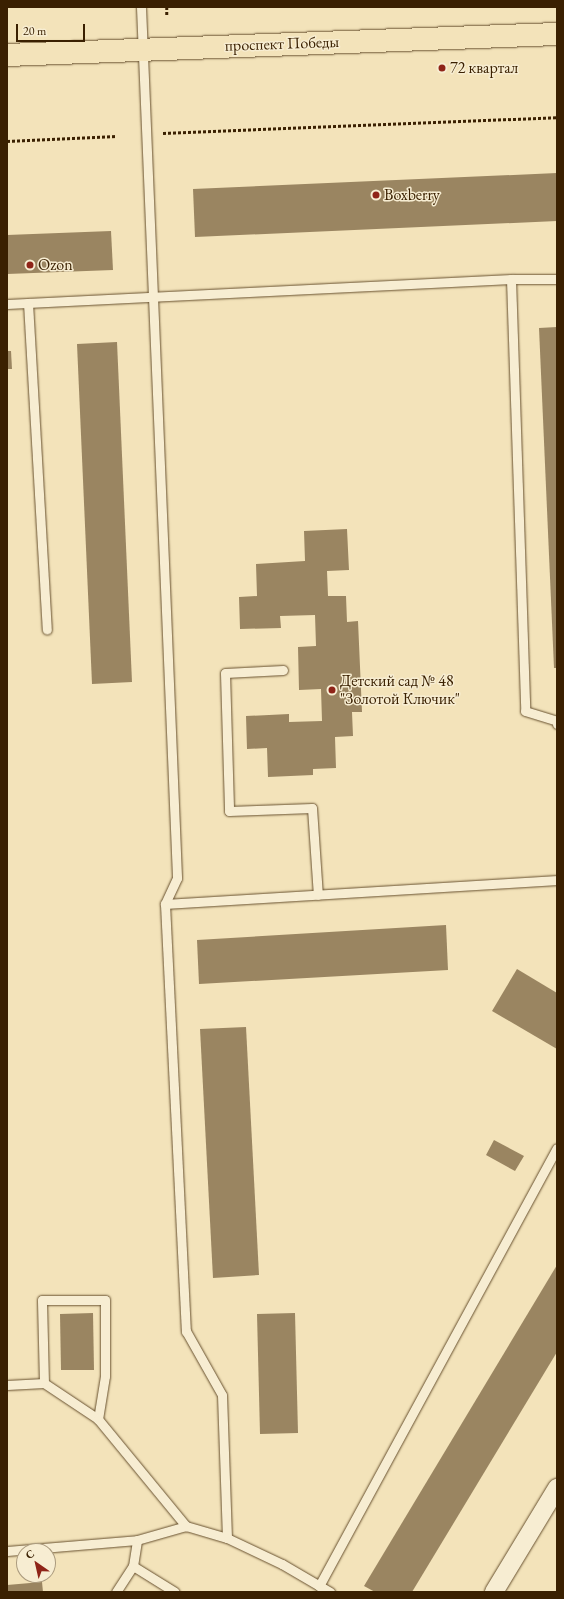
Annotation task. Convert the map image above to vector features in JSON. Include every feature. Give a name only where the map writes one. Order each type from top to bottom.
[{"type":"main road","name":"проспект Победы","points":[[7,55],[557,34]]},
{"type":"street","points":[[494,1592],[557,1488]]},
{"type":"lane","points":[[141,7],[177,878],[164,904],[186,1330],[222,1395],[227,1538]]},
{"type":"lane","points":[[7,304],[557,279]]},
{"type":"lane","points":[[511,280],[525,711],[557,721],[557,724]]},
{"type":"lane","points":[[28,303],[46,629]]},
{"type":"lane","points":[[283,670],[225,673],[229,811],[312,808],[318,895]]},
{"type":"lane","points":[[164,904],[557,880]]},
{"type":"lane","points":[[319,1586],[557,1148]]},
{"type":"lane","points":[[44,1383],[42,1300],[105,1300],[106,1376],[98,1419]]},
{"type":"lane","points":[[7,1385],[44,1383],[98,1419],[186,1526]]},
{"type":"lane","points":[[7,1551],[137,1540],[186,1526],[227,1538],[282,1564],[330,1592]]},
{"type":"lane","points":[[116,1592],[133,1566],[137,1540]]},
{"type":"lane","points":[[133,1566],[175,1592]]},
{"type":"path","points":[[167,7],[168,16]]},
{"type":"path","points":[[163,134],[557,117]]},
{"type":"path","points":[[7,141],[117,136]]},
{"type":"building","points":[[557,173],[557,221],[195,237],[193,189]]},
{"type":"building","points":[[111,231],[113,270],[7,274],[7,235]]},
{"type":"building","points":[[557,327],[557,668],[554,668],[539,328]]},
{"type":"building","points":[[117,342],[132,682],[92,684],[77,344]]},
{"type":"building","points":[[7,351],[11,351],[12,369],[7,369]]},
{"type":"building","points":[[347,529],[349,570],[327,571],[328,596],[346,596],[347,622],[358,621],[362,712],[352,712],[353,736],[335,737],[336,768],[313,769],[313,775],[268,777],[267,748],[247,749],[246,716],[289,714],[289,722],[322,721],[321,689],[299,690],[298,647],[316,646],[315,615],[280,616],[281,628],[240,629],[239,597],[257,596],[256,564],[305,561],[304,531]]},
{"type":"building","points":[[446,925],[448,970],[199,984],[197,940]]},
{"type":"building","points":[[517,969],[557,993],[557,1049],[492,1011]]},
{"type":"building","points":[[246,1027],[259,1275],[213,1278],[200,1029]]},
{"type":"building","points":[[494,1140],[524,1156],[515,1171],[486,1155]]},
{"type":"building","points":[[557,1265],[557,1352],[412,1592],[375,1592],[364,1586]]},
{"type":"building","points":[[93,1313],[94,1370],[61,1370],[60,1314]]},
{"type":"building","points":[[295,1313],[298,1433],[260,1434],[257,1314]]},
{"type":"building","points":[[42,1583],[43,1592],[7,1592],[7,1585]]},
{"type":"place","name":"72 квартал","points":[[442,68]]},
{"type":"place","name":"Boxberry","points":[[376,195]]},
{"type":"place","name":"Ozon","points":[[30,265]]},
{"type":"place","name":"Детский сад № 48 \"Золотой Ключик\"","points":[[332,690]]}]
